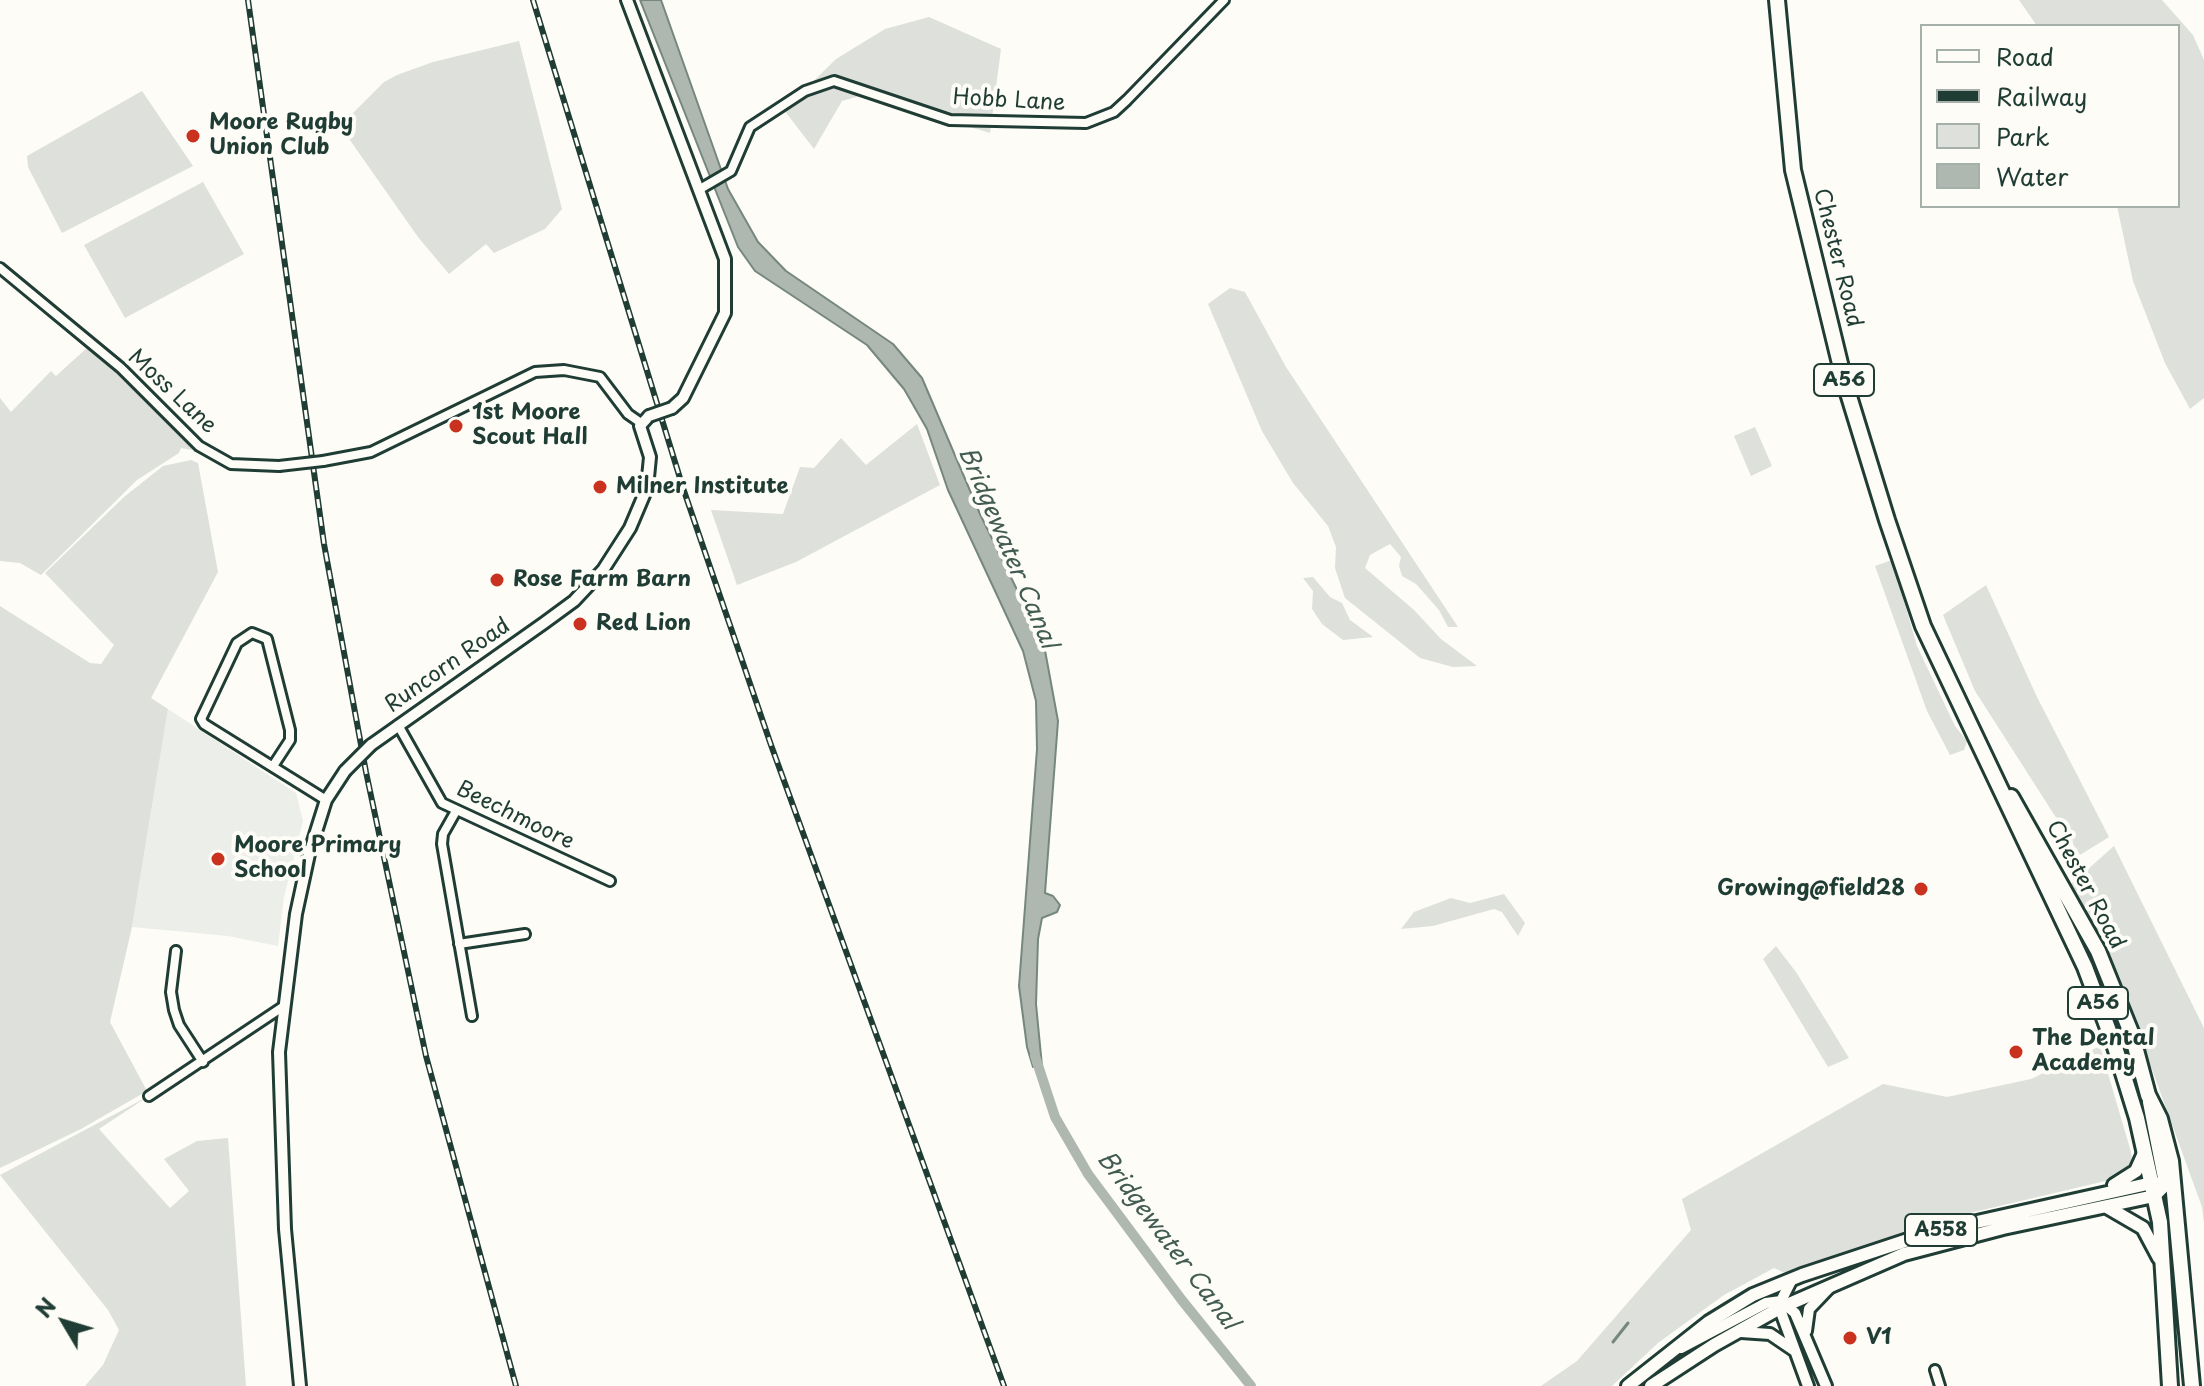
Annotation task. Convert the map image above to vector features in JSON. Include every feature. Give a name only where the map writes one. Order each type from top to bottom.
[{"type":"highway","name":"Chester Road","points":[[1777,0],[1791,160],[1844,380],[1923,626],[2085,967],[2115,1047],[2156,1189],[2170,1386]]},
{"type":"highway","name":"Chester Road","points":[[1977,743],[2098,951],[2132,1035],[2148,1095],[2160,1119],[2171,1161],[2192,1386]]},
{"type":"main road","name":"A56","points":[[2148,1095],[2164,1178],[2156,1189],[2176,1209]]},
{"type":"main road","name":"A558","points":[[2094,1196],[2132,1175],[2140,1167],[2145,1151]]},
{"type":"main road","name":"A558","points":[[1628,1386],[1658,1360],[1731,1308],[1792,1279],[1913,1237],[2094,1196],[2156,1189]]},
{"type":"main road","name":"A558","points":[[1651,1386],[1783,1305],[1936,1244],[2107,1207],[2156,1189]]},
{"type":"main road","points":[[2107,1207],[2132,1220],[2148,1234],[2164,1273]]},
{"type":"street","points":[[627,0],[703,187],[725,259],[725,313],[683,398],[672,408],[645,419]]},
{"type":"street","name":"Hobb Lane","points":[[703,187],[725,176],[736,164],[750,127],[805,91],[834,81],[950,120],[1086,123],[1114,112],[1224,0]]},
{"type":"street","name":"Moss Lane","points":[[0,268],[121,368],[199,446],[231,464],[279,466],[371,452],[535,372],[564,370],[600,377],[628,414],[645,419]]},
{"type":"street","name":"Runcorn Road","points":[[300,1386],[285,1229],[279,1100],[284,1006],[296,914],[309,854],[326,800],[345,771],[371,745],[574,601],[603,570],[630,528],[647,488],[650,457],[645,419]]},
{"type":"street","points":[[273,766],[290,740],[290,730],[267,639],[252,633],[237,643],[201,719],[273,766],[326,800]]},
{"type":"street","name":"Beechmoore","points":[[398,725],[442,803],[610,881]]},
{"type":"street","points":[[456,811],[443,834],[442,844],[472,1016]]},
{"type":"street","points":[[459,944],[525,934]]},
{"type":"street","points":[[176,951],[171,992],[174,1010],[179,1025],[203,1062]]},
{"type":"street","points":[[149,1096],[284,1006]]},
{"type":"street","points":[[1792,1279],[1783,1305],[1808,1386]]},
{"type":"street","points":[[1807,1338],[1809,1309],[1834,1284]]},
{"type":"street","points":[[1658,1360],[1766,1303],[1783,1305],[1807,1338],[1826,1386]]},
{"type":"street","points":[[1736,1333],[1750,1330],[1770,1334],[1796,1353]]},
{"type":"street","points":[[1935,1370],[1940,1386]]},
{"type":"shaded area","name":"Moore Primary School","points":[[168,709],[296,793],[303,821],[284,897],[278,946],[228,936],[132,927]]},
{"type":"green space","points":[[2019,0],[2162,0],[2193,35],[2204,60],[2204,398],[2190,409],[2165,363],[2133,281],[2117,208],[2180,208],[2180,24],[2036,24]]},
{"type":"green space","points":[[929,17],[1001,49],[990,133],[863,95],[842,101],[814,149],[784,110],[836,59],[885,29]]},
{"type":"green space","points":[[519,41],[562,209],[545,229],[494,253],[486,244],[449,274],[418,237],[340,126],[384,82],[397,75],[433,62]]},
{"type":"green space","points":[[142,91],[193,166],[62,233],[28,167],[27,156]]},
{"type":"green space","points":[[203,182],[244,254],[125,318],[84,245]]},
{"type":"green space","points":[[1230,288],[1245,292],[1286,367],[1458,627],[1448,627],[1439,610],[1416,584],[1402,576],[1399,566],[1401,557],[1390,544],[1370,555],[1365,568],[1414,610],[1441,639],[1477,666],[1453,667],[1420,658],[1345,598],[1335,568],[1336,547],[1328,526],[1293,483],[1262,431],[1208,304]]},
{"type":"green space","points":[[88,347],[190,443],[192,450],[181,448],[179,453],[137,480],[41,575],[20,563],[0,561],[0,398],[11,412],[51,371],[56,376]]},
{"type":"green space","points":[[917,424],[940,485],[796,562],[737,585],[711,510],[783,514],[800,467],[814,468],[841,438],[866,465]]},
{"type":"green space","points":[[1755,427],[1772,466],[1751,476],[1734,436]]},
{"type":"green space","points":[[191,460],[198,463],[218,572],[151,698],[168,709],[132,927],[110,1022],[147,1091],[81,1129],[0,1168],[0,606],[90,663],[101,664],[114,645],[45,573],[124,497],[163,466]]},
{"type":"green space","points":[[1892,560],[1917,646],[1955,726],[1967,741],[1964,750],[1950,755],[1927,711],[1875,566]]},
{"type":"green space","points":[[1313,577],[1330,597],[1342,603],[1350,620],[1373,637],[1343,640],[1322,624],[1312,609],[1313,591],[1303,578]]},
{"type":"green space","points":[[1986,585],[2037,697],[2109,837],[2080,855],[1975,691],[1943,615]]},
{"type":"green space","points":[[2114,846],[2204,1028],[2204,1223],[2202,1207],[2125,995],[2070,885]]},
{"type":"green space","points":[[1504,894],[1525,923],[1518,936],[1502,912],[1494,909],[1433,926],[1401,929],[1414,912],[1451,898],[1470,903]]},
{"type":"green space","points":[[1776,946],[1796,972],[1849,1058],[1828,1067],[1763,959]]},
{"type":"green space","points":[[2100,1046],[2131,1152],[2132,1162],[2114,1179],[1940,1220],[1785,1273],[1774,1268],[1724,1295],[1658,1343],[1612,1386],[1541,1386],[1577,1361],[1691,1230],[1682,1199],[1883,1084],[1947,1097],[2031,1079]]},
{"type":"green space","points":[[149,1096],[99,1129],[170,1208],[189,1191],[164,1159],[197,1141],[228,1138],[246,1386],[85,1386],[103,1365],[119,1330],[108,1310],[0,1175]]},
{"type":"water","points":[[640,0],[661,0],[728,189],[758,242],[786,271],[893,344],[922,378],[980,514],[1044,645],[1058,721],[1045,893],[1053,896],[1060,905],[1057,912],[1042,918],[1038,939],[1036,1004],[1042,1066],[1033,1067],[1027,1047],[1019,986],[1037,749],[1036,701],[1023,651],[948,490],[927,429],[904,389],[867,345],[755,271],[738,247]]},
{"type":"waterway","name":"Bridgewater Canal","points":[[1035,1056],[1055,1117],[1088,1174],[1181,1299],[1251,1386]]},
{"type":"waterway","points":[[1613,1342],[1628,1323]]},
{"type":"railway","points":[[248,0],[324,544],[366,772],[426,1056],[516,1386]]},
{"type":"railway","points":[[533,0],[683,488],[771,745],[1004,1386]]},
{"type":"place","name":"Moore Rugby Union Club","points":[[193,136]]},
{"type":"place","name":"1st Moore Scout Hall","points":[[456,426]]},
{"type":"place","name":"Milner Institute","points":[[600,487]]},
{"type":"place","name":"Rose Farm Barn","points":[[497,580]]},
{"type":"place","name":"Red Lion","points":[[580,624]]},
{"type":"place","name":"Moore Primary School","points":[[218,859]]},
{"type":"place","name":"Growing@field28","points":[[1921,889]]},
{"type":"place","name":"The Dental Academy","points":[[2016,1052]]},
{"type":"place","name":"V1","points":[[1850,1338]]}]
